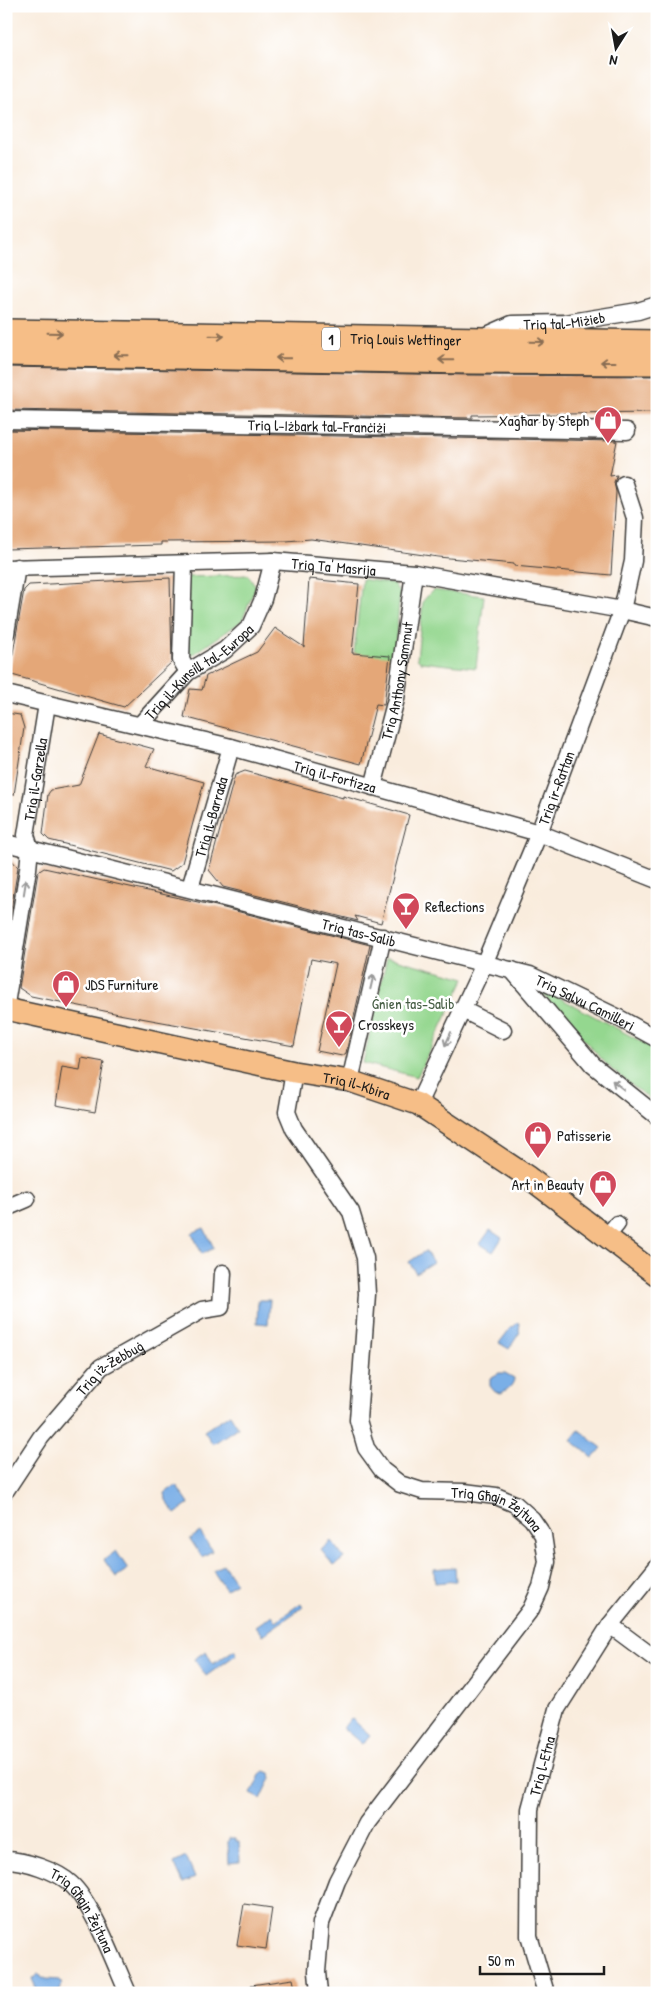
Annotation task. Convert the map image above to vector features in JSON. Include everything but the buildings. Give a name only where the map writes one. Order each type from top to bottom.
[{"type":"highway","name":"Triq Louis Wettinger","points":[[6,332],[474,342],[657,343]]},
{"type":"highway","name":"Triq Louis Wettinger","points":[[6,353],[462,361],[657,362]]},
{"type":"main road","name":"Triq il-Kbira","points":[[6,1009],[294,1072],[350,1081],[418,1104],[612,1230],[657,1275]]},
{"type":"street","name":"Triq tal-Miżieb","points":[[474,342],[512,324],[565,323],[638,311],[657,305]]},
{"type":"street","name":"Triq l-Iżbark tal-Franċiżi","points":[[6,420],[627,431]]},
{"type":"street","points":[[622,610],[633,560],[635,518],[624,484]]},
{"type":"street","name":"Triq Ta' Masrija","points":[[12,568],[273,561],[414,574],[622,610],[657,618]]},
{"type":"street","name":"Triq il-Kunsill tal-Ewropa","points":[[140,725],[188,672],[226,650],[251,626],[263,600],[273,561]]},
{"type":"street","points":[[184,564],[181,660],[188,672]]},
{"type":"street","points":[[6,633],[12,568]]},
{"type":"street","name":"Triq Anthony Sammut","points":[[373,787],[396,699],[414,574]]},
{"type":"street","name":"Triq ir-Rattan","points":[[418,1104],[461,1009],[484,964],[539,833],[622,610]]},
{"type":"street","name":"Triq il-Fortizza","points":[[6,694],[231,747],[539,833],[657,880]]},
{"type":"street","name":"Triq il-Garzella","points":[[6,1004],[30,848],[26,835],[47,704]]},
{"type":"street","name":"Triq il-Barrada","points":[[190,888],[231,747]]},
{"type":"street","name":"Triq tas-Salib","points":[[6,842],[512,970]]},
{"type":"street","points":[[350,1081],[383,938]]},
{"type":"street","points":[[512,970],[593,1065],[657,1116]]},
{"type":"street","name":"Triq Salvu Camilleri","points":[[512,970],[530,975],[617,1017],[657,1039]]},
{"type":"street","points":[[461,1009],[503,1030]]},
{"type":"street","name":"Triq Għajn Żejtuna","points":[[294,1072],[288,1112],[294,1128],[351,1212],[365,1258],[367,1294],[358,1420],[366,1448],[382,1470],[400,1484],[422,1491],[464,1492],[496,1496],[515,1504],[532,1519],[543,1536],[547,1562],[541,1587],[531,1609],[367,1823],[337,1881],[321,1923],[317,1972],[319,1993]]},
{"type":"street","points":[[6,1208],[27,1199]]},
{"type":"street","name":"Triq iż-Żebbuġ","points":[[6,1490],[41,1436],[101,1367],[202,1310],[220,1308],[223,1273]]},
{"type":"street","name":"Triq l-Etna","points":[[546,1993],[529,1936],[530,1809],[557,1709],[610,1625],[657,1568]]},
{"type":"street","points":[[610,1625],[657,1660]]},
{"type":"street","name":"Triq Għajn Żejtuna","points":[[6,1860],[14,1860],[43,1868],[70,1883],[88,1906],[128,1993]]},
{"type":"green space","points":[[248,575],[256,586],[242,621],[191,656],[185,636],[186,577]]},
{"type":"green space","points":[[362,579],[394,584],[400,594],[394,659],[354,653]]},
{"type":"green space","points":[[433,590],[484,596],[476,668],[421,662],[417,659],[423,601]]},
{"type":"green space","name":"Ġnien tas-Salib","points":[[387,957],[465,978],[417,1077],[363,1063]]},
{"type":"green space","points":[[532,983],[657,1050],[657,1105],[611,1069]]},
{"type":"water","points":[[204,1228],[214,1248],[202,1254],[192,1233]]},
{"type":"water","points":[[490,1230],[502,1238],[493,1252],[480,1244]]},
{"type":"water","points":[[425,1251],[433,1262],[416,1273],[409,1262]]},
{"type":"water","points":[[258,1300],[270,1300],[268,1324],[257,1323]]},
{"type":"water","points":[[520,1323],[520,1332],[509,1349],[499,1343],[512,1326]]},
{"type":"water","points":[[499,1373],[505,1373],[514,1378],[508,1389],[501,1393],[495,1392],[490,1386],[490,1378]]},
{"type":"water","points":[[230,1414],[238,1427],[213,1444],[204,1431]]},
{"type":"water","points":[[579,1430],[602,1448],[593,1458],[571,1440]]},
{"type":"water","points":[[176,1485],[189,1504],[175,1514],[166,1500],[165,1493]]},
{"type":"water","points":[[200,1532],[212,1551],[202,1557],[190,1539]]},
{"type":"water","points":[[331,1541],[344,1558],[334,1566],[321,1550]]},
{"type":"water","points":[[116,1551],[128,1569],[116,1577],[104,1560]]},
{"type":"water","points":[[223,1564],[236,1583],[226,1590],[213,1571]]},
{"type":"water","points":[[455,1567],[456,1581],[435,1583],[434,1569]]},
{"type":"water","points":[[301,1603],[303,1607],[263,1635],[256,1626],[272,1615],[276,1621]]},
{"type":"water","points":[[234,1650],[237,1654],[206,1676],[194,1659],[206,1651],[213,1664]]},
{"type":"water","points":[[351,1718],[370,1735],[362,1744],[343,1728]]},
{"type":"water","points":[[265,1771],[270,1773],[271,1778],[261,1799],[251,1794],[261,1773]]},
{"type":"water","points":[[229,1838],[236,1838],[236,1841],[239,1841],[240,1862],[229,1863]]},
{"type":"water","points":[[186,1857],[195,1878],[183,1883],[174,1863]]},
{"type":"water","points":[[38,1974],[46,1979],[59,1980],[62,1984],[60,1991],[38,1992],[32,1979]]},
{"type":"place","name":"Xagħar by Steph","points":[[608,444]]},
{"type":"place","name":"Reflections","points":[[406,930]]},
{"type":"place","name":"JDS Furniture","points":[[66,1008]]},
{"type":"place","name":"Crosskeys","points":[[339,1048]]},
{"type":"place","name":"Patisserie","points":[[538,1159]]},
{"type":"place","name":"Art in Beauty","points":[[603,1208]]}]
